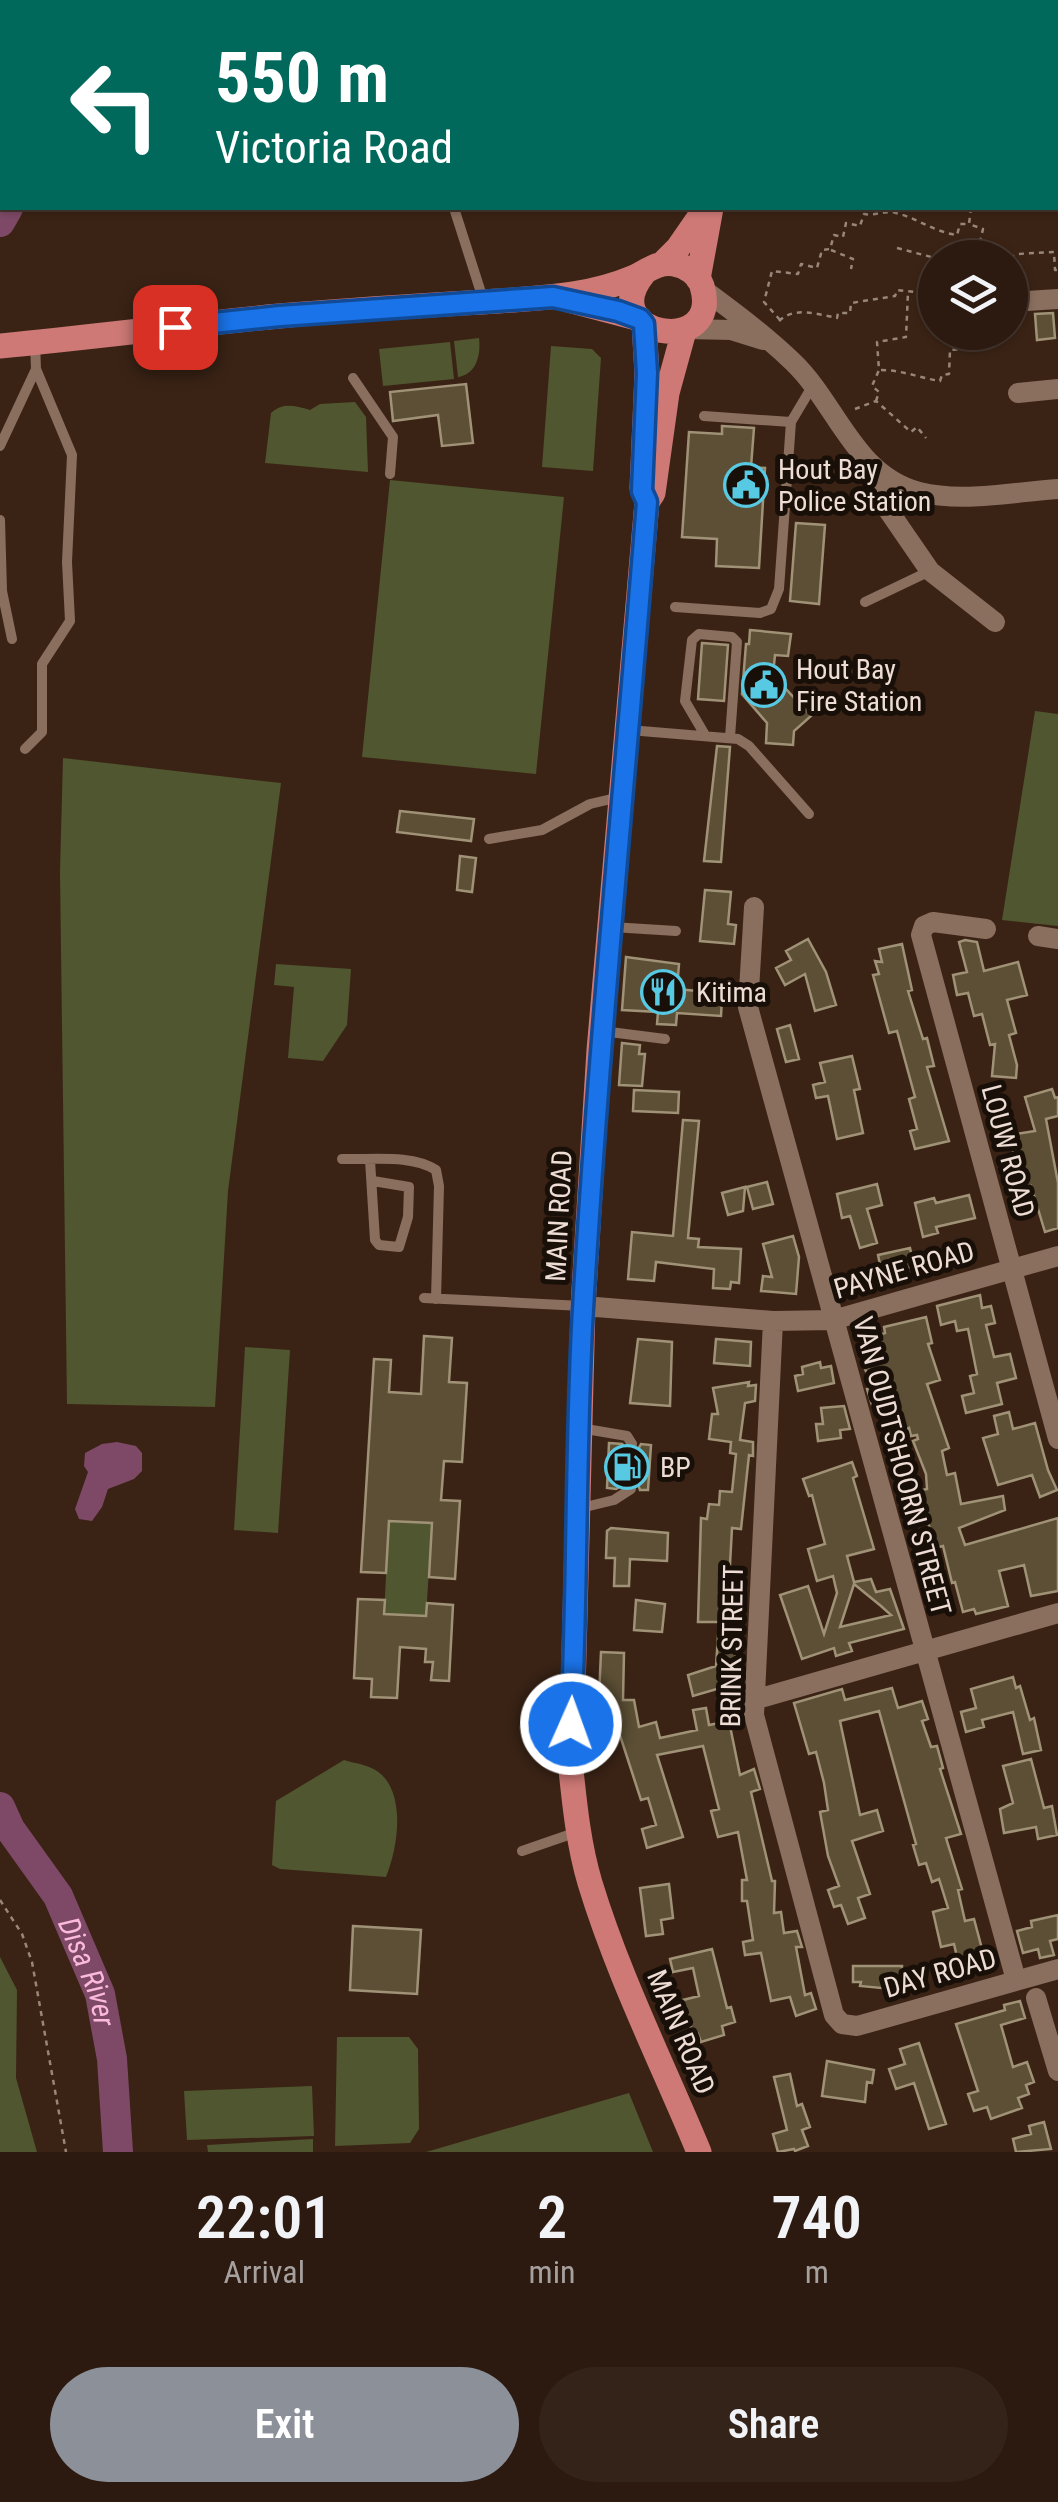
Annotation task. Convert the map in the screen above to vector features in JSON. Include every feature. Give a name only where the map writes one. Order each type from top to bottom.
[{"type":"main road","points":[[642,321],[635,310],[634,290],[678,248],[706,210]]},
{"type":"main road","points":[[553,297],[642,321],[656,331],[670,334],[685,330],[698,318],[704,304],[701,284],[708,210]]},
{"type":"main road","points":[[18,344],[280,316],[553,297],[605,288],[653,268],[676,264],[688,269],[701,284]]},
{"type":"main road","name":"MAIN ROAD","points":[[642,321],[647,373],[642,491],[647,502],[601,1031],[583,1306],[571,1770],[589,1881],[616,1957],[700,2152]]},
{"type":"main road","name":"MAIN ROAD","points":[[647,502],[653,493],[666,394],[685,330]]},
{"type":"street","points":[[701,284],[738,313],[813,384],[862,458],[886,507],[930,571],[995,622]]},
{"type":"street","points":[[1028,301],[1058,298]]},
{"type":"street","points":[[685,330],[744,332],[769,342]]},
{"type":"street","points":[[1018,392],[1058,389]]},
{"type":"street","points":[[862,458],[883,476],[920,492],[963,496],[1058,489]]},
{"type":"street","name":"VAN OUDTSHOORN STREET","points":[[754,907],[748,1007],[1016,1980]]},
{"type":"street","name":"LOUW ROAD","points":[[986,929],[933,922],[924,926],[922,935],[1058,1439]]},
{"type":"street","name":"PAYNE ROAD","points":[[583,1306],[773,1321],[833,1320],[1058,1256]]},
{"type":"street","name":"BRINK STREET","points":[[773,1321],[755,1728],[837,2022]]},
{"type":"street","points":[[754,1700],[1058,1613]]},
{"type":"street","name":"DAY ROAD","points":[[837,2022],[856,2026],[1058,1969]]},
{"type":"street","points":[[1036,1998],[1058,2072]]},
{"type":"lane","points":[[455,210],[484,302]]},
{"type":"lane","points":[[18,344],[36,369],[72,455],[67,562],[70,621],[42,664],[42,732],[25,750]]},
{"type":"lane","points":[[0,446],[36,369]]},
{"type":"lane","points":[[353,378],[393,436],[390,474]]},
{"type":"lane","points":[[675,607],[760,613],[771,609],[778,589],[791,422],[813,384]]},
{"type":"lane","points":[[704,416],[791,422]]},
{"type":"lane","points":[[0,520],[2,591],[12,639]]},
{"type":"lane","points":[[864,602],[930,571]]},
{"type":"lane","points":[[706,736],[688,708],[685,695],[692,640],[699,634],[732,637],[737,642],[730,737]]},
{"type":"lane","points":[[629,730],[730,737],[750,746],[809,814]]},
{"type":"lane","points":[[490,839],[542,830],[590,804],[624,796]]},
{"type":"lane","points":[[611,927],[676,931]]},
{"type":"lane","points":[[601,1031],[666,1039]]},
{"type":"lane","points":[[342,1159],[426,1164],[436,1170],[439,1186],[430,1299],[583,1306]]},
{"type":"lane","points":[[370,1160],[374,1240],[379,1245],[399,1246],[408,1216],[409,1187],[372,1182]]},
{"type":"lane","points":[[579,1428],[627,1436],[632,1444]]},
{"type":"lane","points":[[577,1508],[614,1500],[630,1489]]},
{"type":"lane","points":[[522,1851],[578,1831]]},
{"type":"path","points":[[830,249],[834,235],[843,236],[846,224],[860,226],[864,214],[886,210],[930,229],[957,235],[960,224],[969,224],[984,229],[981,240]]},
{"type":"path","points":[[969,224],[970,210]]},
{"type":"path","points":[[896,248],[918,254]]},
{"type":"path","points":[[851,269],[853,258],[822,250],[817,268],[801,264],[798,274],[772,271],[764,302],[780,320],[797,312],[837,318],[838,313],[850,313],[851,303],[895,296],[897,290],[918,294]]},
{"type":"path","points":[[1028,252],[1054,252],[1058,270]]},
{"type":"path","points":[[876,401],[879,392],[872,386],[879,370],[878,342],[906,337],[908,291]]},
{"type":"path","points":[[879,370],[904,371],[940,381],[948,374],[950,350]]},
{"type":"path","points":[[834,415],[876,401]]},
{"type":"path","points":[[876,401],[903,427],[911,432],[917,427],[926,438]]},
{"type":"path","points":[[0,1900],[22,1934],[32,1962],[66,2152]]},
{"type":"green space","points":[[479,338],[476,362],[470,372],[458,377],[454,341]]},
{"type":"green space","points":[[450,342],[454,379],[383,386],[379,349]]},
{"type":"green space","points":[[551,346],[592,349],[601,358],[593,471],[542,467]]},
{"type":"green space","points":[[355,402],[366,417],[368,472],[265,463],[271,413],[280,407],[310,410],[320,404]]},
{"type":"green space","points":[[390,480],[564,497],[536,774],[362,757]]},
{"type":"green space","points":[[1035,711],[1058,714],[1058,926],[1002,920]]},
{"type":"green space","points":[[63,758],[281,783],[228,1191],[215,1407],[67,1404],[60,872]]},
{"type":"green space","points":[[276,964],[351,969],[347,1025],[323,1061],[288,1058],[294,987],[274,985]]},
{"type":"green space","points":[[245,1347],[290,1350],[278,1533],[234,1530]]},
{"type":"green space","points":[[389,1521],[432,1523],[426,1616],[384,1614]]},
{"type":"green space","points":[[344,1760],[369,1767],[390,1785],[397,1825],[386,1877],[280,1869],[272,1865],[276,1801]]},
{"type":"green space","points":[[0,1957],[17,1990],[16,2078],[37,2152],[0,2152]]},
{"type":"green space","points":[[337,2037],[409,2037],[418,2049],[419,2129],[410,2143],[335,2146]]},
{"type":"green space","points":[[312,2086],[314,2136],[187,2140],[184,2091]]},
{"type":"green space","points":[[629,2093],[653,2152],[426,2152]]},
{"type":"green space","points":[[313,2139],[313,2152],[208,2152],[207,2145]]},
{"type":"shaded area","points":[[117,1442],[136,1446],[142,1453],[142,1471],[134,1479],[108,1489],[92,1521],[79,1519],[75,1509],[88,1472],[84,1466],[85,1453]]},
{"type":"building","points":[[1053,313],[1055,338],[1037,340],[1035,314]]},
{"type":"building","points":[[466,384],[473,443],[442,446],[438,415],[393,421],[390,392]]},
{"type":"building","name":"Hout Bay Police Station","points":[[722,426],[754,428],[751,467],[765,468],[759,568],[716,566],[717,539],[682,537],[689,432],[722,434]]},
{"type":"building","points":[[796,523],[825,525],[819,604],[790,601]]},
{"type":"building","name":"Hout Bay Fire Station","points":[[750,630],[791,634],[788,656],[775,655],[773,675],[811,716],[794,731],[793,745],[766,743],[767,723],[742,694]]},
{"type":"building","points":[[702,643],[728,645],[724,701],[698,699]]},
{"type":"building","points":[[717,746],[730,747],[721,862],[704,861]]},
{"type":"building","points":[[400,811],[474,819],[471,841],[397,832]]},
{"type":"building","points":[[460,856],[476,858],[472,892],[457,890]]},
{"type":"building","points":[[705,890],[731,892],[728,924],[736,925],[734,944],[700,941]]},
{"type":"building","points":[[808,939],[826,972],[836,1005],[815,1011],[805,974],[785,985],[776,968],[791,960],[786,951]]},
{"type":"building","points":[[959,942],[977,942],[984,971],[1018,962],[1027,995],[1007,1000],[1016,1033],[1009,1035],[1017,1065],[1016,1078],[992,1076],[995,1044],[990,1045],[982,1014],[974,1016],[968,993],[957,995],[953,975],[967,972]]},
{"type":"building","points":[[902,944],[912,990],[908,991],[923,1039],[927,1038],[934,1066],[927,1067],[949,1141],[915,1149],[910,1131],[917,1129],[909,1099],[915,1097],[897,1031],[889,1033],[873,975],[879,974],[875,961],[882,962],[879,949]]},
{"type":"building","points":[[626,957],[679,964],[677,989],[708,992],[708,997],[722,998],[721,1016],[677,1013],[676,1025],[657,1024],[658,1012],[622,1010]]},
{"type":"building","points":[[790,1025],[799,1059],[786,1062],[777,1029]]},
{"type":"building","points":[[622,1043],[640,1045],[639,1054],[645,1054],[642,1086],[619,1085]]},
{"type":"building","points":[[852,1056],[860,1089],[854,1090],[863,1133],[837,1139],[828,1096],[816,1098],[813,1085],[825,1082],[820,1063]]},
{"type":"building","points":[[1052,1089],[1058,1097],[1058,1116],[1046,1119],[1058,1183],[1058,1228],[1045,1232],[1031,1186],[1024,1189],[1017,1172],[1010,1135],[1035,1131],[1025,1097]]},
{"type":"building","points":[[634,1090],[679,1092],[678,1113],[633,1111]]},
{"type":"building","points":[[683,1120],[699,1121],[688,1238],[699,1239],[698,1247],[741,1249],[739,1283],[731,1282],[730,1289],[713,1288],[714,1269],[656,1262],[654,1281],[628,1279],[632,1232],[673,1236]]},
{"type":"building","points":[[767,1182],[773,1204],[753,1209],[747,1187]]},
{"type":"building","points":[[877,1184],[882,1205],[867,1209],[877,1243],[860,1248],[850,1216],[842,1218],[837,1194]]},
{"type":"building","points":[[745,1187],[743,1211],[728,1215],[722,1193]]},
{"type":"building","points":[[969,1195],[975,1218],[936,1227],[938,1233],[923,1237],[915,1203],[934,1198],[936,1203]]},
{"type":"building","points":[[793,1236],[799,1257],[796,1294],[761,1291],[763,1276],[772,1277],[763,1244]]},
{"type":"building","points":[[910,1248],[914,1266],[903,1269],[904,1274],[883,1279],[878,1255]]},
{"type":"building","points":[[980,1295],[982,1308],[991,1306],[995,1323],[986,1325],[994,1357],[1010,1354],[1016,1378],[997,1383],[1002,1404],[966,1413],[962,1396],[974,1393],[970,1376],[977,1374],[968,1329],[957,1331],[955,1321],[941,1325],[937,1306]]},
{"type":"building","points":[[926,1317],[932,1343],[928,1344],[940,1380],[927,1384],[949,1448],[942,1451],[947,1475],[955,1473],[961,1504],[1003,1496],[1005,1510],[959,1528],[965,1545],[1058,1518],[1058,1591],[1031,1596],[1024,1565],[999,1571],[1008,1606],[976,1614],[974,1609],[963,1612],[943,1546],[935,1548],[924,1507],[918,1509],[914,1492],[927,1489],[926,1474],[913,1441],[918,1439],[917,1435],[911,1436],[909,1428],[895,1433],[884,1402],[872,1405],[867,1389],[873,1387],[865,1369],[869,1367],[864,1348],[881,1344],[878,1335],[885,1333],[884,1327]]},
{"type":"building","points":[[424,1336],[452,1338],[449,1382],[467,1383],[462,1462],[444,1461],[441,1500],[460,1501],[455,1579],[429,1577],[432,1523],[389,1521],[386,1573],[361,1572],[374,1359],[391,1360],[389,1392],[421,1394]]},
{"type":"building","points":[[638,1339],[672,1342],[670,1406],[630,1403]]},
{"type":"building","points":[[716,1339],[751,1342],[750,1366],[714,1363]]},
{"type":"building","points":[[820,1362],[821,1368],[831,1366],[834,1383],[798,1391],[795,1376],[803,1374],[802,1367]]},
{"type":"building","points":[[749,1382],[748,1386],[756,1385],[755,1401],[745,1403],[740,1440],[753,1442],[753,1456],[749,1455],[741,1529],[732,1528],[729,1583],[746,1588],[745,1612],[739,1612],[734,1684],[693,1696],[688,1675],[716,1666],[719,1622],[698,1622],[701,1518],[707,1519],[709,1504],[719,1505],[720,1491],[732,1492],[736,1454],[730,1453],[731,1442],[709,1439],[712,1414],[718,1414],[713,1388]]},
{"type":"building","points":[[844,1406],[850,1429],[840,1430],[841,1438],[818,1441],[816,1424],[823,1424],[821,1408]]},
{"type":"building","points":[[1009,1412],[1013,1429],[1035,1423],[1057,1490],[1040,1497],[1032,1475],[998,1485],[983,1438],[998,1434],[994,1416]]},
{"type":"building","points":[[609,1443],[622,1444],[631,1453],[641,1444],[651,1445],[648,1490],[640,1490],[632,1480],[616,1489],[607,1488]]},
{"type":"building","points":[[852,1462],[874,1549],[847,1556],[854,1582],[871,1579],[876,1592],[890,1589],[904,1629],[849,1643],[852,1651],[836,1656],[834,1648],[802,1659],[780,1595],[808,1586],[824,1634],[837,1593],[833,1576],[817,1581],[808,1549],[825,1544],[812,1495],[809,1496],[803,1479]],"holes":[[[854,1584],[891,1615],[840,1627]]]},
{"type":"building","points":[[611,1528],[668,1533],[667,1561],[630,1559],[629,1586],[614,1586],[615,1558],[606,1558],[607,1531]]},
{"type":"building","points":[[358,1599],[385,1600],[384,1614],[426,1616],[427,1603],[453,1605],[449,1681],[431,1680],[433,1662],[425,1662],[426,1649],[400,1647],[397,1698],[371,1697],[372,1679],[354,1678]]},
{"type":"building","points":[[636,1600],[665,1604],[662,1632],[634,1630]]},
{"type":"building","points":[[601,1652],[624,1653],[623,1700],[634,1700],[639,1727],[656,1722],[660,1738],[697,1730],[693,1710],[706,1708],[709,1725],[729,1721],[740,1775],[754,1769],[760,1789],[751,1792],[775,1881],[774,1913],[781,1912],[784,1933],[797,1931],[805,1995],[811,1993],[816,2009],[796,2016],[790,1997],[771,2001],[761,1953],[745,1955],[743,1942],[753,1940],[747,1901],[742,1901],[742,1880],[747,1880],[738,1832],[718,1837],[711,1811],[719,1809],[703,1746],[657,1755],[683,1837],[647,1848],[642,1829],[656,1825],[648,1798],[641,1800],[615,1720],[598,1719]]},
{"type":"building","points":[[1013,1677],[1016,1688],[1020,1686],[1030,1720],[1034,1718],[1041,1750],[1023,1754],[1013,1712],[982,1720],[984,1727],[966,1732],[961,1712],[976,1708],[971,1689]]},
{"type":"building","points":[[892,1688],[898,1708],[922,1701],[928,1719],[922,1721],[931,1747],[937,1746],[943,1768],[940,1769],[961,1834],[946,1838],[962,1889],[958,1890],[965,1921],[974,1919],[985,1960],[959,1966],[954,1944],[941,1947],[933,1912],[948,1908],[939,1879],[932,1882],[926,1863],[919,1865],[879,1711],[840,1721],[860,1815],[877,1810],[883,1831],[852,1841],[870,1894],[858,1898],[865,1918],[848,1924],[841,1905],[834,1907],[828,1890],[839,1886],[828,1856],[820,1812],[828,1810],[824,1783],[816,1752],[809,1754],[794,1703],[842,1689],[845,1700]]},
{"type":"building","points":[[1031,1759],[1044,1808],[1052,1806],[1057,1835],[1038,1839],[1036,1827],[1004,1833],[1000,1809],[1013,1803],[1003,1766]]},
{"type":"building","points":[[669,1884],[673,1918],[661,1920],[663,1934],[646,1936],[640,1888]]},
{"type":"building","points":[[1058,1915],[1058,1939],[1050,1941],[1054,1955],[1040,1958],[1038,1949],[1023,1953],[1017,1931],[1032,1927],[1031,1921]]},
{"type":"building","points":[[353,1926],[421,1930],[417,1994],[350,1990]]},
{"type":"building","points":[[712,1949],[727,2008],[731,2007],[735,2022],[722,2026],[724,2035],[701,2042],[698,2034],[693,2035],[683,2000],[699,1996],[693,1968],[673,1972],[670,1959]]},
{"type":"building","points":[[853,1966],[902,1966],[902,1990],[860,1986],[861,1982],[853,1982]]},
{"type":"building","points":[[1020,2001],[1025,2018],[1001,2025],[1013,2067],[1027,2062],[1034,2082],[1026,2085],[1029,2094],[1018,2098],[1022,2108],[991,2119],[987,2107],[974,2111],[968,2094],[978,2091],[956,2024],[1005,2010],[1004,2005]]},
{"type":"building","points":[[919,2043],[946,2124],[929,2129],[914,2083],[896,2089],[889,2069],[905,2064],[900,2049]]},
{"type":"building","points":[[827,2061],[874,2070],[872,2083],[867,2082],[865,2102],[822,2096]]},
{"type":"building","points":[[790,2074],[797,2106],[802,2104],[810,2127],[802,2130],[808,2146],[778,2152],[773,2134],[787,2130],[774,2077]]},
{"type":"building","points":[[1044,2122],[1051,2149],[1016,2152],[1013,2139],[1031,2134],[1029,2126]]},
{"type":"waterway","name":"Disa River","points":[[0,222],[7,210]]},
{"type":"waterway","name":"Disa River","points":[[0,1807],[10,1829],[58,1896],[100,1994],[112,2059],[118,2152]]},
{"type":"place","name":"Hout Bay Police Station","points":[[746,485]]},
{"type":"place","name":"Hout Bay Fire Station","points":[[764,685]]},
{"type":"place","name":"Kitima","points":[[663,992]]},
{"type":"place","name":"BP","points":[[627,1467]]},
{"type":"route","points":[[175,327],[553,297],[618,311],[644,324],[647,373],[641,465],[642,491],[647,502],[599,1050],[582,1336],[571,1724]]}]
